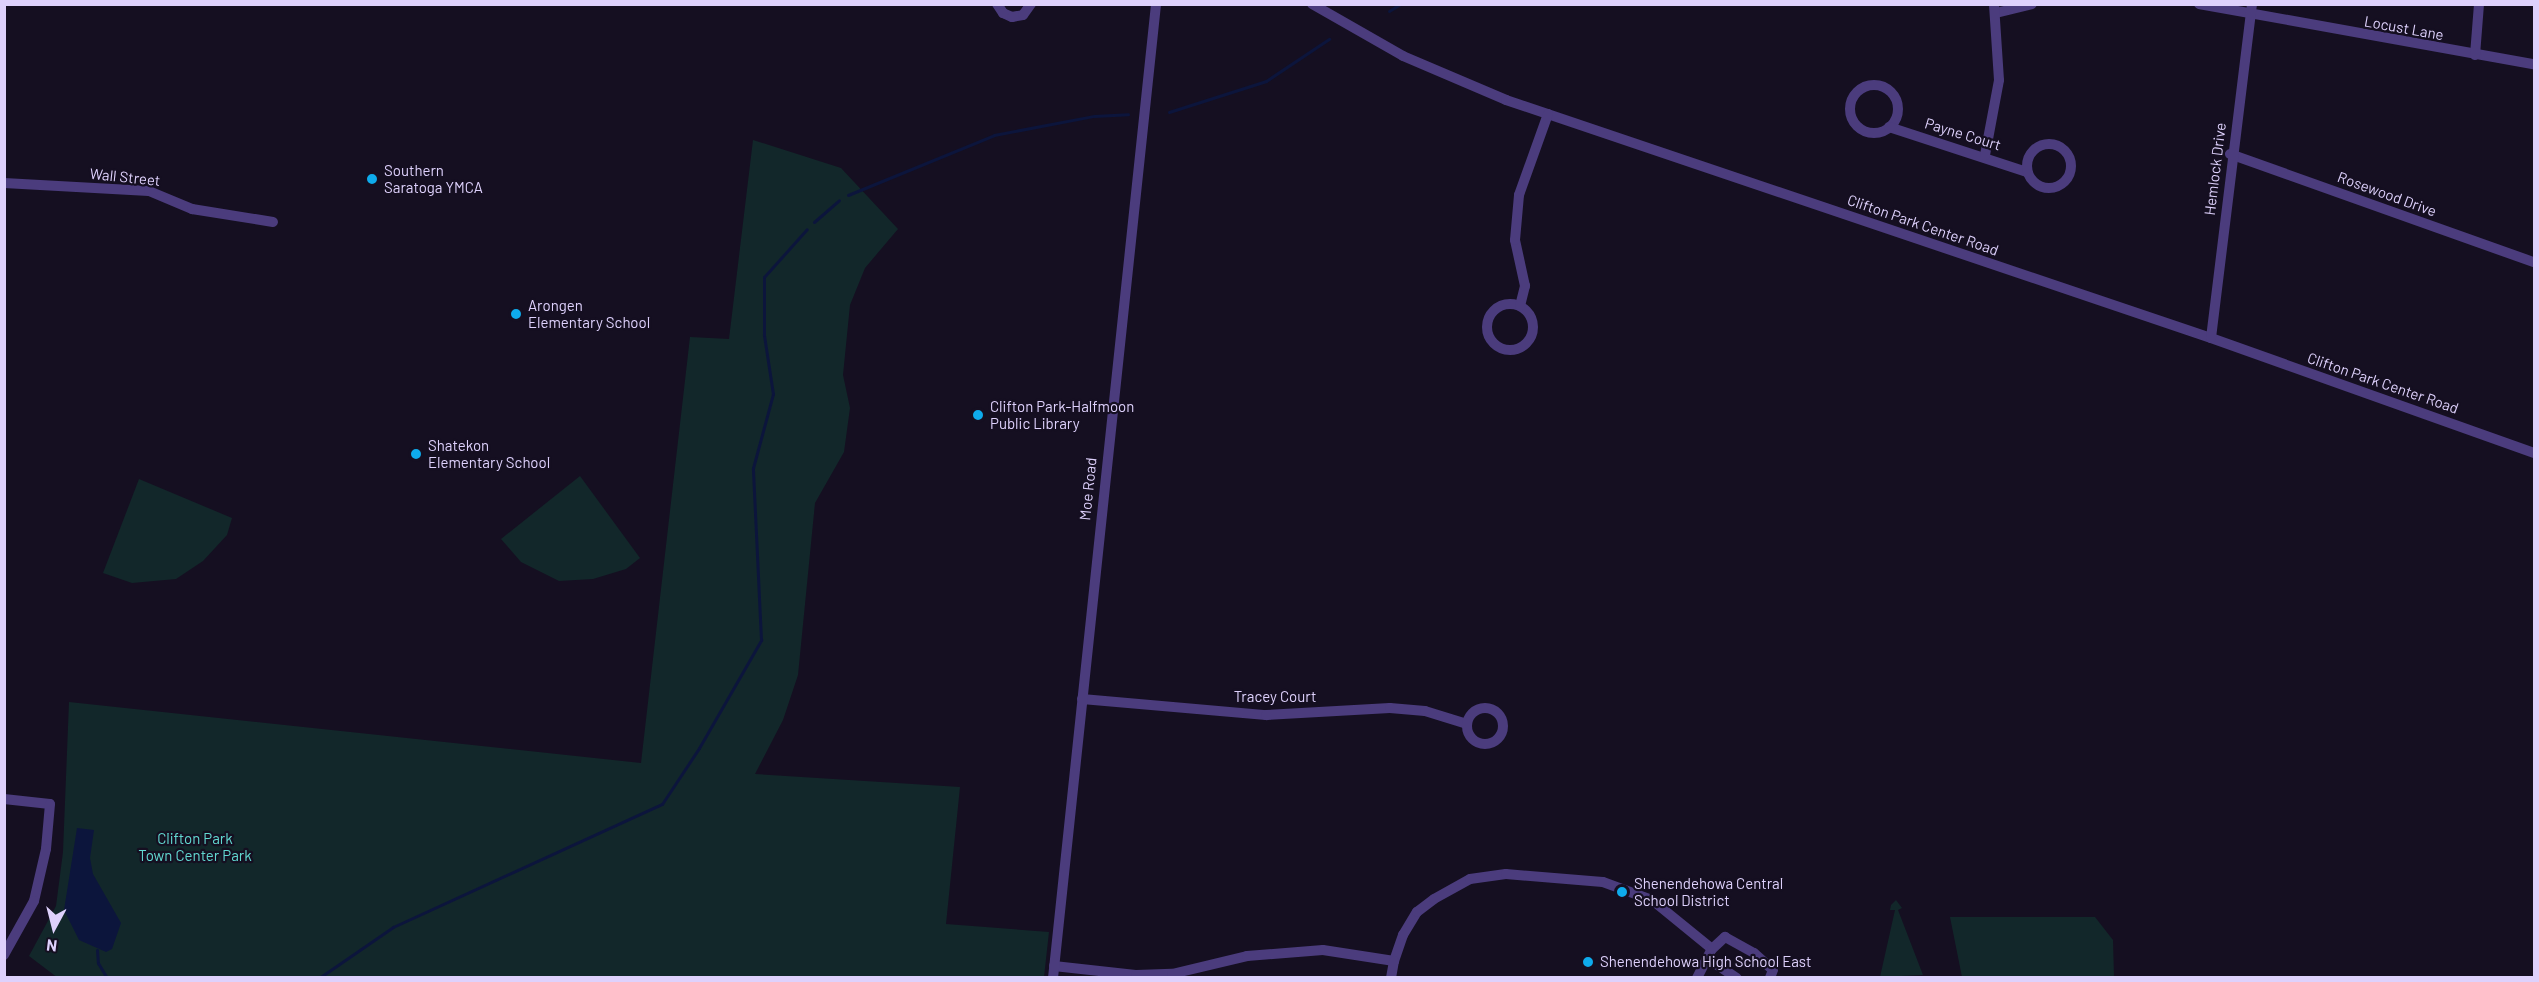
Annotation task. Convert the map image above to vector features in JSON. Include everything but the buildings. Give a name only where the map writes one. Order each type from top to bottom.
[{"type":"street","points":[[997,4],[1002,13],[1012,17],[1023,15],[1031,4]]},
{"type":"street","name":"Moe Road","points":[[1054,972],[1156,4]]},
{"type":"street","name":"Clifton Park Center Road","points":[[1312,4],[1438,73],[1548,114],[2211,338],[2535,453]]},
{"type":"street","points":[[1985,156],[1999,80],[1995,9],[2032,4]]},
{"type":"street","name":"Locust Lane","points":[[2199,4],[2251,10],[2475,55],[2535,64]]},
{"type":"street","points":[[2475,55],[2479,4]]},
{"type":"street","name":"Hemlock Drive","points":[[2211,338],[2230,154],[2251,10]]},
{"type":"street","name":"Payne Court","points":[[1889,127],[1898,107],[1890,92],[1875,85],[1859,90],[1850,105],[1854,121],[1867,131],[1889,127],[1985,156],[2027,172],[2037,185],[2054,188],[2067,178],[2070,162],[2061,147],[2044,145],[2030,155],[2027,172]]},
{"type":"street","points":[[1520,306],[1525,286],[1515,240],[1519,195],[1548,114]]},
{"type":"street","name":"Rosewood Drive","points":[[2230,154],[2535,262]]},
{"type":"street","name":"Wall Street","points":[[4,183],[149,191],[192,209],[273,222]]},
{"type":"street","points":[[1503,304],[1520,306],[1531,317],[1532,334],[1522,346],[1501,348],[1487,331],[1490,315],[1503,304]]},
{"type":"street","name":"Tracey Court","points":[[1082,699],[1266,715],[1390,708],[1425,711],[1467,724]]},
{"type":"street","points":[[4,799],[50,804],[46,849],[34,901],[4,955]]},
{"type":"street","points":[[1391,978],[1403,935],[1417,912],[1434,899],[1470,879],[1506,874],[1569,876],[1603,882],[1652,900],[1737,978]]},
{"type":"street","points":[[1697,978],[1709,953],[1725,938],[1754,953],[1773,970],[1770,978]]},
{"type":"street","points":[[1054,972],[1172,974],[1247,956],[1323,950],[1394,962]]},
{"type":"green space","name":"Clifton Park Town Center Park","points":[[753,140],[841,168],[898,229],[865,268],[850,305],[843,375],[850,408],[844,452],[815,503],[798,675],[783,720],[755,774],[960,787],[946,924],[1049,932],[1044,977],[58,978],[29,956],[56,906],[63,852],[69,702],[641,763],[690,337],[729,339]]},
{"type":"green space","points":[[580,476],[640,558],[626,569],[593,579],[559,581],[521,562],[501,539]]},
{"type":"green space","points":[[139,479],[232,518],[227,535],[203,561],[176,579],[132,583],[103,573]]},
{"type":"green space","points":[[1896,900],[1902,908],[1898,910],[1923,975],[1880,977],[1895,910],[1890,910],[1891,905]]},
{"type":"green space","points":[[1950,917],[2095,917],[2113,940],[2114,977],[1962,977]]},
{"type":"water","points":[[77,828],[94,830],[90,858],[93,874],[121,923],[112,949],[106,952],[79,940],[64,910]]},
{"type":"waterway","points":[[1389,11],[1400,4]]},
{"type":"waterway","points":[[1169,112],[1266,81],[1329,39]]},
{"type":"waterway","points":[[848,195],[994,135],[1094,116],[1128,114]]},
{"type":"waterway","points":[[814,222],[839,200]]},
{"type":"waterway","points":[[319,978],[393,927],[662,804],[699,748],[761,640],[753,468],[773,394],[764,335],[764,277],[807,229]]},
{"type":"waterway","points":[[97,950],[98,963],[107,978]]},
{"type":"place","name":"Southern Saratoga YMCA","points":[[372,179]]},
{"type":"place","name":"Arongen Elementary School","points":[[516,314]]},
{"type":"place","name":"Clifton Park-Halfmoon Public Library","points":[[978,415]]},
{"type":"place","name":"Shatekon Elementary School","points":[[416,454]]},
{"type":"place","name":"Shenendehowa Central School District","points":[[1622,892]]},
{"type":"place","name":"Shenendehowa High School East","points":[[1588,962]]}]
